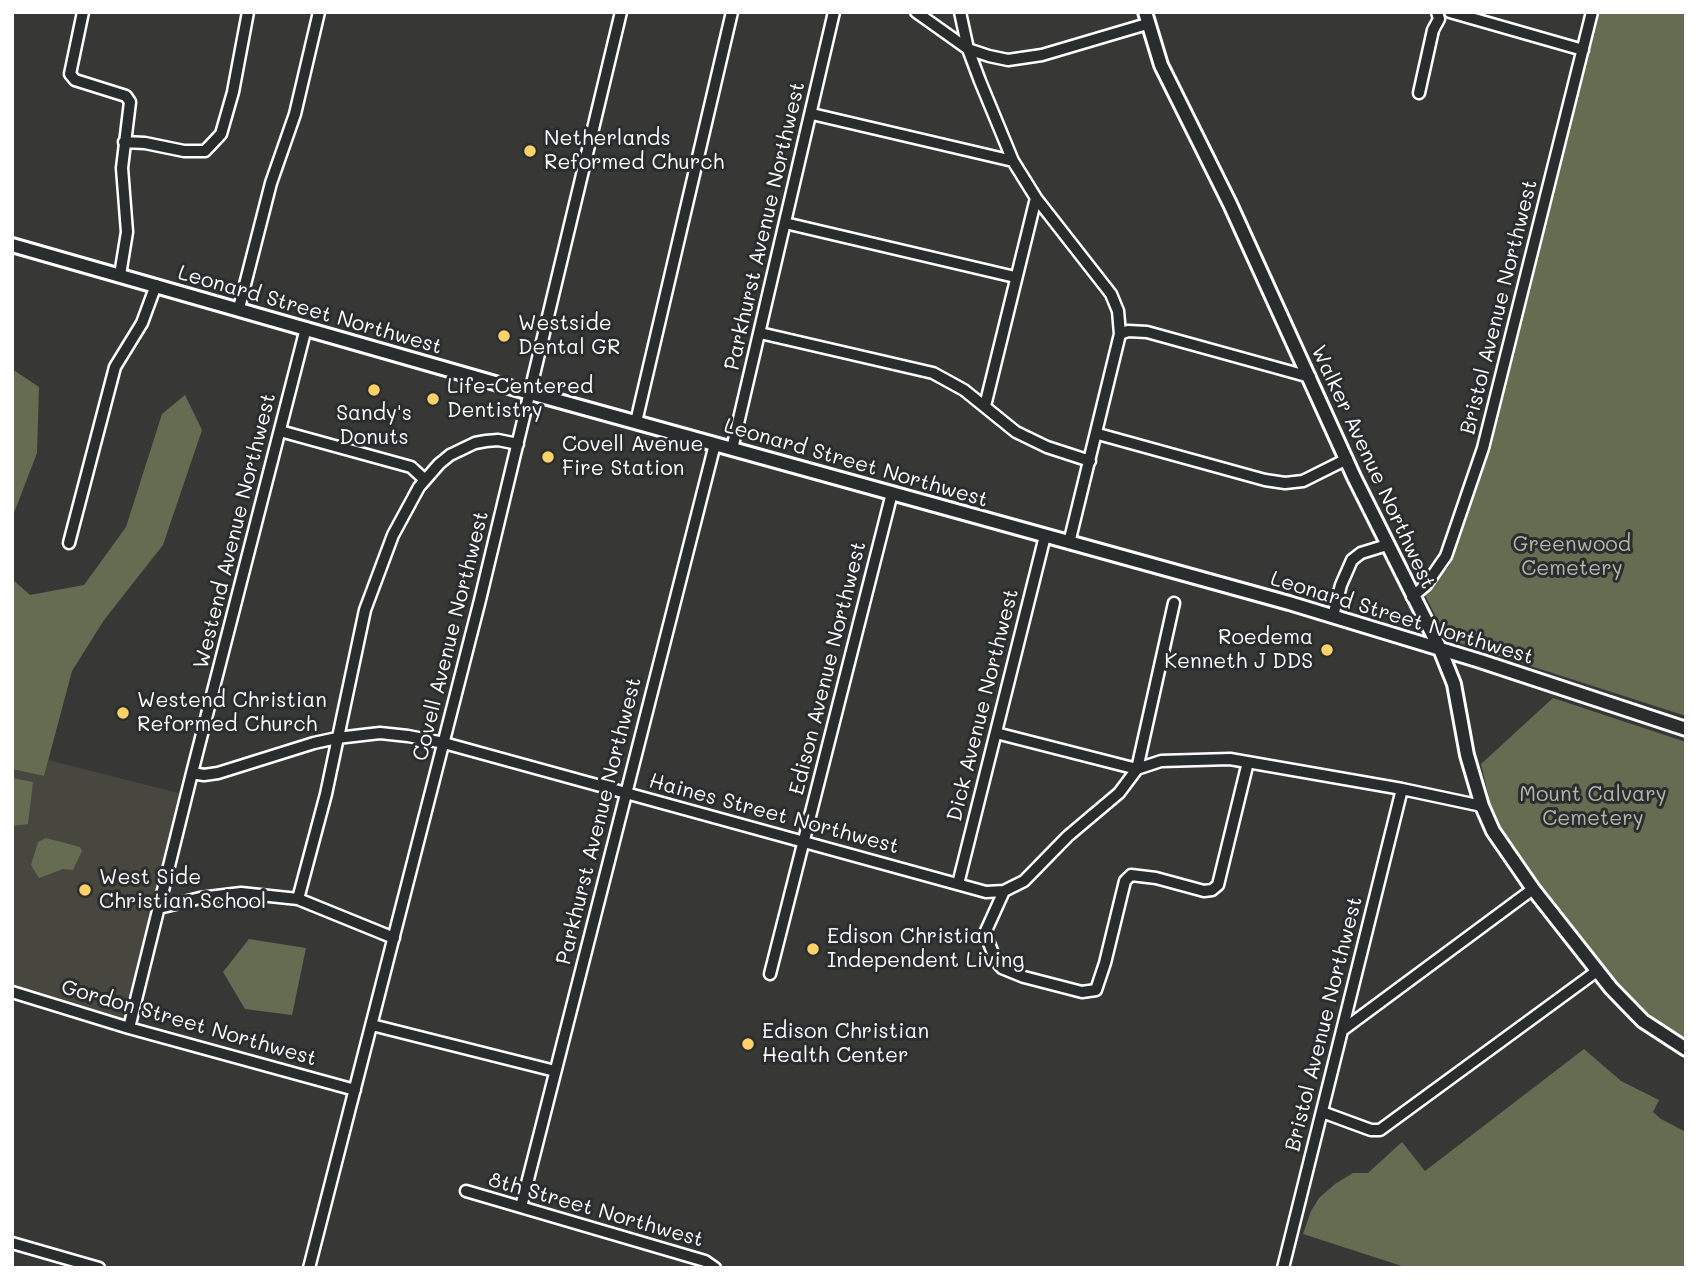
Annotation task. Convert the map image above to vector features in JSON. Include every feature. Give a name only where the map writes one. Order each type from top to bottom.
[{"type":"main road","name":"Walker Avenue Northwest","points":[[1146,18],[1161,65],[1230,204],[1387,545],[1440,649],[1454,684],[1467,755],[1482,806],[1500,844],[1597,971],[1643,1021],[1686,1049]]},
{"type":"main road","name":"Leonard Street Northwest","points":[[12,245],[530,393],[1333,616],[1686,729]]},
{"type":"street","points":[[83,12],[71,74],[75,80],[126,96],[130,102],[122,168],[127,232],[120,275]]},
{"type":"street","points":[[124,142],[145,143],[184,151],[205,151],[220,134],[233,92],[248,12]]},
{"type":"street","points":[[239,309],[271,183],[295,114],[319,12]]},
{"type":"street","name":"Covell Avenue Northwest","points":[[309,1268],[444,743],[621,12]]},
{"type":"street","points":[[636,422],[732,12]]},
{"type":"street","name":"Parkhurst Avenue Northwest","points":[[732,449],[834,12]]},
{"type":"street","points":[[916,12],[968,49],[989,57],[1008,60],[1025,58],[1146,18]]},
{"type":"street","points":[[960,12],[968,49],[1013,161],[1036,198],[1111,294],[1118,311],[1121,334],[1069,543]]},
{"type":"street","points":[[1419,93],[1433,30],[1439,19],[1437,12]]},
{"type":"street","points":[[1450,12],[1583,50]]},
{"type":"street","name":"Bristol Avenue Northwest","points":[[1412,597],[1426,585],[1446,556],[1483,448],[1592,12]]},
{"type":"street","points":[[811,114],[1013,161]]},
{"type":"street","points":[[985,406],[1036,198]]},
{"type":"street","points":[[785,223],[1015,277]]},
{"type":"street","points":[[69,543],[112,375],[142,323],[156,285]]},
{"type":"street","name":"Westend Avenue Northwest","points":[[129,1028],[306,328]]},
{"type":"street","points":[[1121,334],[1128,331],[1147,332],[1310,377]]},
{"type":"street","points":[[760,333],[933,373],[964,390],[1016,432],[1046,447],[1090,461]]},
{"type":"street","points":[[280,431],[411,467],[424,479]]},
{"type":"street","points":[[1098,434],[1265,480],[1285,483],[1303,481],[1347,459]]},
{"type":"street","points":[[298,899],[323,806],[365,610],[393,535],[424,479],[450,455],[475,443],[498,440],[518,444]]},
{"type":"street","name":"Parkhurst Avenue Northwest","points":[[521,1207],[715,444]]},
{"type":"street","name":"Edison Avenue Northwest","points":[[770,974],[892,493]]},
{"type":"street","name":"Dick Avenue Northwest","points":[[958,884],[1045,536]]},
{"type":"street","points":[[1333,616],[1341,585],[1352,560],[1361,553],[1387,545]]},
{"type":"street","points":[[1174,603],[1137,769],[1119,793],[1069,836],[1024,881],[1004,891],[985,933],[996,961],[1002,968],[1024,976],[1082,992],[1096,990],[1125,881],[1131,875],[1156,878],[1203,891],[1212,890],[1218,885],[1248,762]]},
{"type":"street","name":"Haines Street Northwest","points":[[192,773],[218,773],[314,743],[380,733],[444,743],[958,884],[986,891],[1004,891]]},
{"type":"street","points":[[996,733],[1137,769],[1161,761],[1230,759],[1482,806]]},
{"type":"street","name":"Bristol Avenue Northwest","points":[[1283,1268],[1402,789]]},
{"type":"street","points":[[1343,1029],[1533,889]]},
{"type":"street","points":[[159,908],[200,898],[241,893],[298,899],[394,938]]},
{"type":"street","points":[[1322,1112],[1371,1130],[1380,1130],[1597,971]]},
{"type":"street","name":"Gordon Street Northwest","points":[[12,992],[129,1028],[355,1090]]},
{"type":"street","points":[[372,1025],[555,1071]]},
{"type":"street","name":"8th Street Northwest","points":[[466,1191],[705,1261],[715,1268]]},
{"type":"street","points":[[12,1243],[99,1268]]},
{"type":"shaded area","name":"West Side Christian School","points":[[48,760],[182,794],[125,1022],[12,985],[12,769],[44,776]]},
{"type":"green space","name":"Greenwood Cemetery","points":[[1595,12],[1686,12],[1686,716],[1447,639],[1425,595],[1449,566],[1465,520]]},
{"type":"green space","points":[[12,369],[39,387],[37,453],[12,518]]},
{"type":"green space","points":[[185,395],[202,430],[163,545],[104,620],[72,671],[44,776],[12,769],[12,579],[30,595],[84,585],[126,527],[162,414]]},
{"type":"green space","name":"Mount Calvary Cemetery","points":[[1553,698],[1686,742],[1686,1041],[1654,1021],[1612,978],[1512,852],[1494,819],[1481,764]]},
{"type":"green space","points":[[12,778],[33,782],[28,824],[12,826]]},
{"type":"green space","points":[[46,838],[80,847],[82,851],[73,870],[63,869],[39,878],[31,865],[38,842]]},
{"type":"green space","points":[[249,939],[306,948],[292,1015],[245,1009],[223,972]]},
{"type":"green space","points":[[1584,1049],[1621,1081],[1659,1100],[1653,1112],[1684,1131],[1686,1268],[1408,1268],[1303,1234],[1319,1198],[1335,1184],[1353,1173],[1368,1173],[1402,1142],[1425,1171]]},
{"type":"place","name":"Netherlands Reformed Church","points":[[530,151]]},
{"type":"place","name":"Westside Dental GR","points":[[504,336]]},
{"type":"place","name":"Sandy's Donuts","points":[[374,390]]},
{"type":"place","name":"Life-Centered Dentistry","points":[[433,399]]},
{"type":"place","name":"Covell Avenue Fire Station","points":[[548,457]]},
{"type":"place","name":"Roedema Kenneth J DDS","points":[[1327,650]]},
{"type":"place","name":"Westend Christian Reformed Church","points":[[123,713]]},
{"type":"place","name":"West Side Christian School","points":[[85,890]]},
{"type":"place","name":"Edison Christian Independent Living","points":[[813,949]]},
{"type":"place","name":"Edison Christian Health Center","points":[[748,1044]]}]
